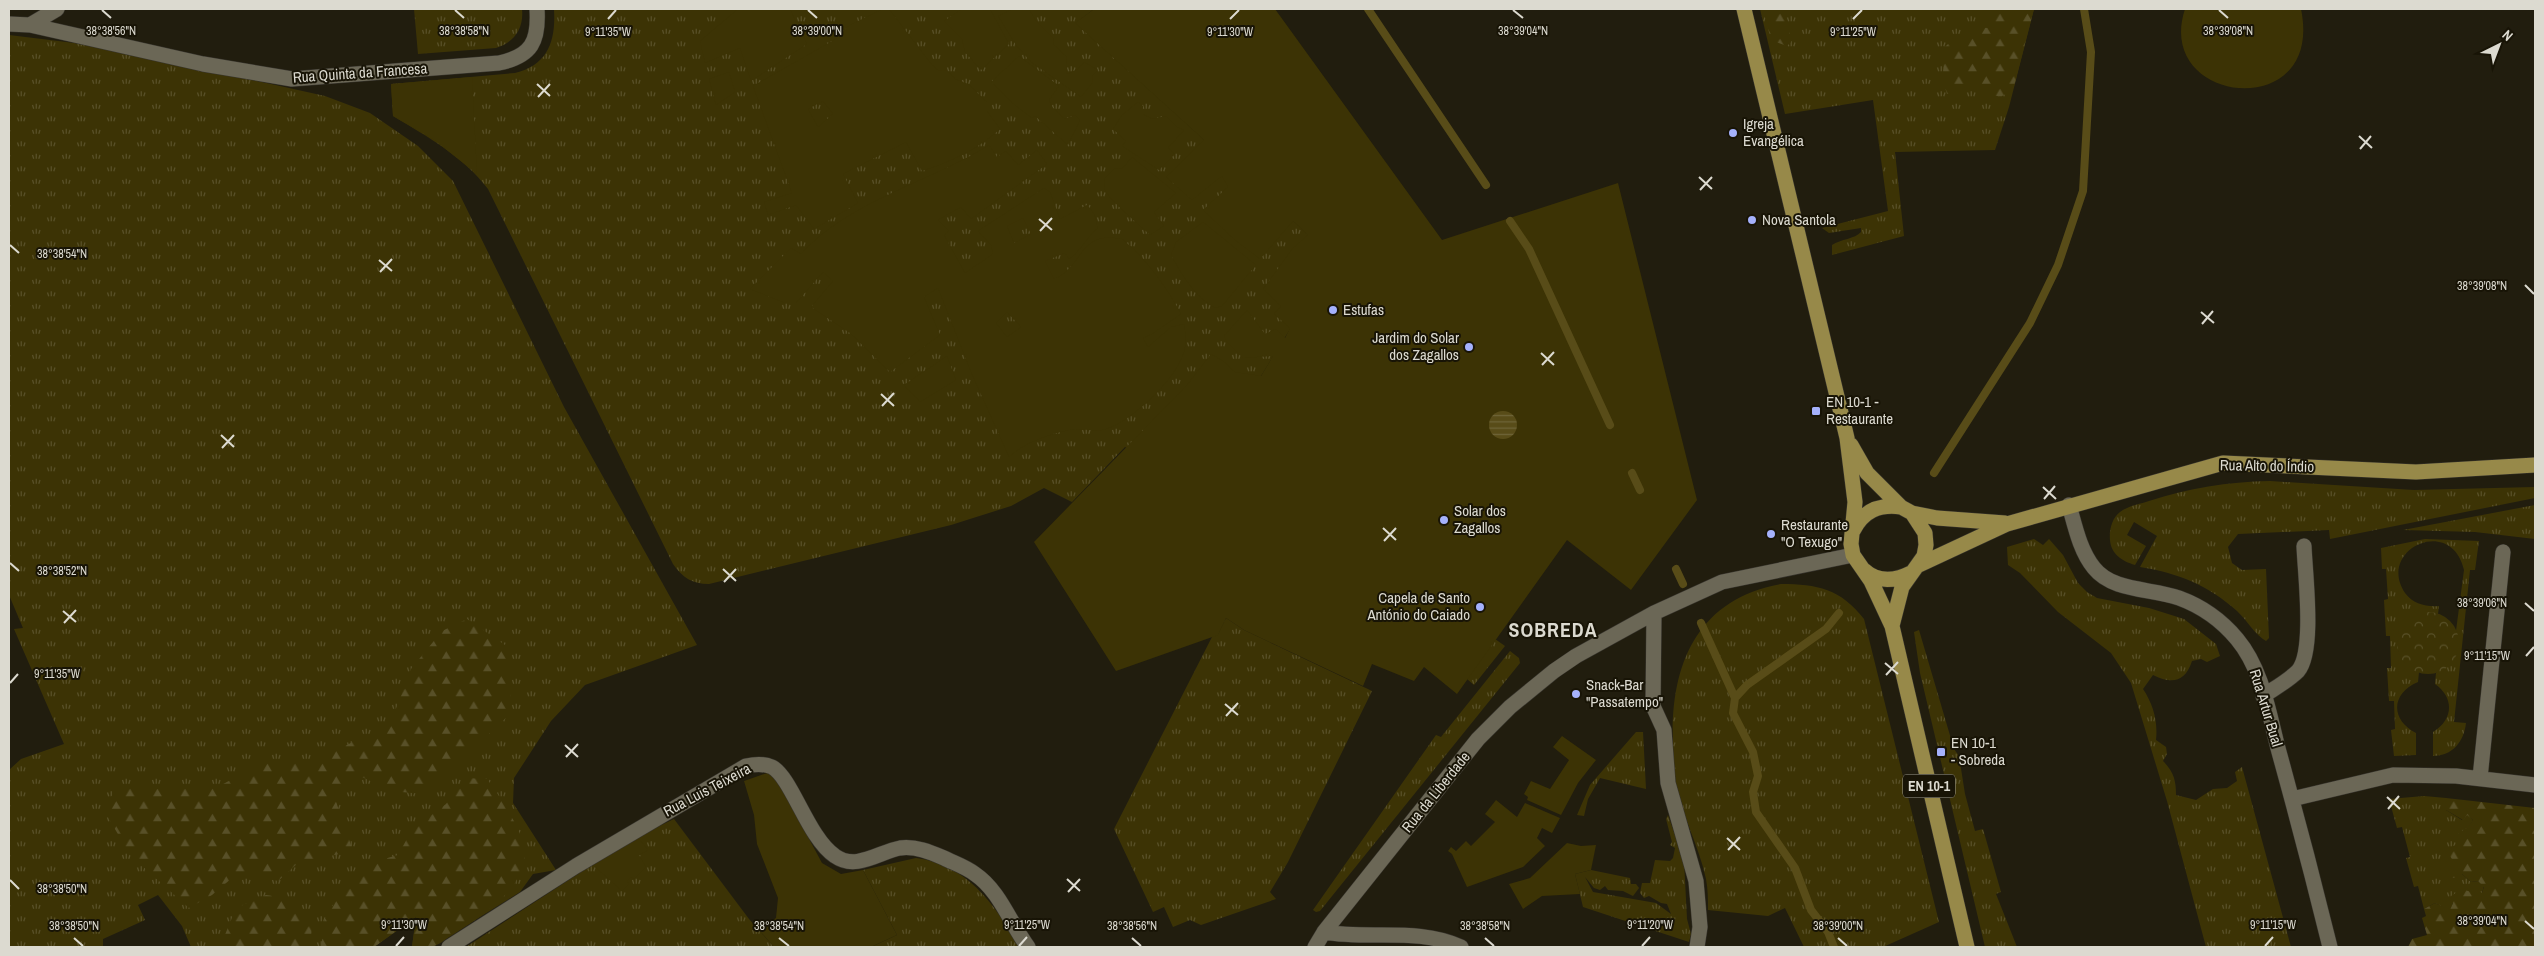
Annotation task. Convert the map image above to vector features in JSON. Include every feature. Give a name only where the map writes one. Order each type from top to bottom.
[{"type":"main road","points":[[1744,9],[1847,438],[1855,502],[1851,544],[1856,561],[1868,574],[1879,579],[1891,580],[1915,569],[1926,545],[1925,533],[1920,522],[1868,472],[1847,438]]},
{"type":"main road","name":"Rua Alto do Índio","points":[[1915,569],[2007,524],[2223,463],[2416,472],[2535,465]]},
{"type":"main road","points":[[1853,532],[1858,521],[1866,513],[1877,507],[1889,506],[1906,510]]},
{"type":"main road","name":"Rua Alto do Índio","points":[[1906,510],[1937,518],[2007,524]]},
{"type":"main road","name":"EN 10-1","points":[[1856,561],[1871,581],[1892,626],[1967,947]]},
{"type":"main road","name":"EN 10-1","points":[[1892,626],[1902,587],[1915,569]]},
{"type":"street","name":"Rua Quinta da Francesa","points":[[30,24],[57,9]]},
{"type":"street","name":"Rua Quinta da Francesa","points":[[9,24],[30,24],[203,64],[292,79],[499,63],[517,59],[529,49],[536,35],[537,9]]},
{"type":"street","name":"Rua Artur Bual","points":[[2069,505],[2081,544],[2095,569],[2105,578],[2118,584],[2179,598],[2211,615],[2237,639],[2248,654],[2263,696],[2292,799],[2330,947]]},
{"type":"street","points":[[2263,696],[2299,670],[2306,656],[2308,639],[2304,546]]},
{"type":"street","points":[[2480,778],[2504,552]]},
{"type":"street","name":"Rua da Liberdade","points":[[1315,947],[1324,932],[1478,739],[1522,697],[1576,656],[1654,612],[1722,582],[1856,561]]},
{"type":"street","points":[[1654,612],[1653,706],[1664,730],[1668,783],[1696,881],[1700,927],[1698,947]]},
{"type":"street","name":"Rua Luis Teixeira","points":[[449,947],[640,827],[746,766],[760,764],[773,768],[784,780],[813,832],[826,849],[838,859],[849,862],[862,861],[901,848],[926,850],[950,861],[975,874],[990,887],[1028,947]]},
{"type":"street","points":[[2292,799],[2393,775],[2456,776],[2535,785]]},
{"type":"street","points":[[1324,932],[1356,936],[1408,934],[1451,942],[1462,947]]},
{"type":"green space","points":[[414,9],[522,9],[522,16],[519,29],[513,38],[496,48],[418,54]]},
{"type":"green space","points":[[554,9],[1094,9],[1076,23],[1334,258],[1193,486],[1125,447],[1072,502],[1044,488],[1011,506],[951,525],[709,584],[698,583],[680,573],[673,564],[488,189],[456,157],[393,116],[391,84],[515,73],[535,64],[548,50],[553,31]]},
{"type":"green space","points":[[738,9],[790,9],[807,44],[751,81],[740,48],[705,63],[700,41]]},
{"type":"green space","points":[[883,9],[889,9],[932,65],[938,70],[948,71],[955,79],[968,84],[987,102],[987,111],[1000,129],[964,154],[922,171],[906,142],[843,174],[858,203],[814,229],[796,205],[768,215],[764,202],[792,193],[753,86],[834,40],[850,25]],"holes":[[[823,101],[833,114],[818,127],[808,109]]]},
{"type":"green space","points":[[962,9],[990,9],[1009,44],[981,70],[965,52],[962,39],[944,21]]},
{"type":"green space","points":[[1013,9],[1029,9],[1036,21],[1053,38],[1054,45],[1066,56],[1067,74],[1078,69],[1084,62],[1098,70],[1092,76],[1093,82],[1081,97],[1031,62],[1016,45],[998,16]]},
{"type":"green space","name":"Jardim do Solar dos Zagallos","points":[[1094,9],[1275,9],[1442,240],[1618,183],[1697,500],[1631,590],[1567,540],[1457,694],[1424,667],[1414,681],[1372,664],[1363,686],[1244,630],[1226,618],[1218,635],[1116,671],[1034,542],[1187,385],[1211,354],[1223,361],[1235,372],[1261,376],[1273,356],[1243,358],[1227,342],[1224,336],[1247,310],[1265,334],[1276,329],[1285,338],[1290,328],[1274,314],[1281,306],[1263,289],[1293,248],[1308,235],[1293,221],[1260,259],[1235,240],[1203,210],[1228,187],[1222,176],[1192,200],[1166,177],[1204,140],[1075,23]]},
{"type":"green space","points":[[1760,9],[2034,9],[2009,107],[1995,150],[1895,152],[1904,236],[1832,255],[1832,245],[1852,238],[1861,232],[1861,228],[1829,233],[1822,228],[1888,211],[1873,100],[1785,114]]},
{"type":"green space","points":[[1763,9],[1784,9],[1783,18],[1788,21],[1791,42],[1787,46],[1771,40]]},
{"type":"green space","points":[[2000,9],[2034,9],[2014,86],[2008,93],[2000,97],[1966,86],[1956,92],[1947,94],[1943,81],[1944,48],[1948,44],[1965,41],[1967,33],[1972,27],[1988,28],[1991,24],[1989,20],[1994,11]]},
{"type":"green space","points":[[2185,9],[2301,9],[2302,46],[2288,71],[2266,85],[2240,88],[2214,82],[2193,66],[2182,41]]},
{"type":"green space","points":[[9,35],[99,46],[325,96],[370,113],[418,146],[453,181],[564,407],[697,645],[585,685],[551,721],[514,778],[513,803],[556,870],[533,874],[520,892],[432,947],[412,947],[416,917],[374,947],[191,947],[182,926],[158,895],[138,905],[145,920],[103,939],[103,947],[9,947],[9,770],[21,759],[64,744],[14,629],[23,628],[9,595]]},
{"type":"green space","points":[[1019,56],[1059,86],[1049,100],[1052,107],[1065,119],[1075,115],[1080,120],[1068,145],[1035,116],[1032,118],[1016,106],[991,82]]},
{"type":"green space","points":[[729,72],[735,92],[716,105],[709,79]]},
{"type":"green space","points":[[472,77],[477,174],[434,140],[393,116],[391,84]]},
{"type":"green space","points":[[1138,102],[1143,106],[1143,114],[1152,119],[1166,116],[1177,127],[1184,130],[1168,148],[1175,154],[1159,170],[1122,146],[1126,141],[1113,129],[1122,115]]},
{"type":"green space","points":[[989,145],[997,157],[1006,151],[1018,165],[1037,150],[1047,164],[971,219],[961,207],[938,220],[949,231],[944,235],[965,273],[993,254],[991,245],[978,231],[1044,188],[1050,192],[1060,219],[1087,205],[1097,222],[1097,229],[1069,259],[1065,253],[1045,261],[1054,279],[1071,267],[1089,244],[1097,239],[1108,237],[1122,239],[1147,264],[1163,284],[1176,305],[1181,314],[1143,338],[1148,347],[1171,327],[1184,324],[1186,341],[1182,357],[1160,390],[1124,420],[1102,430],[1075,429],[1049,435],[1031,442],[1009,457],[971,372],[938,288],[924,297],[940,335],[890,372],[850,333],[811,307],[833,281],[823,272],[796,303],[785,303],[750,289],[791,248],[801,254],[820,236],[866,206]],"holes":[[[1023,218],[1031,234],[1014,243],[1007,226]],[[1007,312],[1021,327],[1007,337],[996,323]]]},
{"type":"green space","points":[[1132,157],[1176,193],[1154,212],[1164,226],[1150,235],[1105,190],[1105,178],[1115,168],[1122,169]]},
{"type":"green space","points":[[1203,222],[1256,265],[1222,306],[1215,308],[1207,303],[1184,278],[1171,255],[1176,242]]},
{"type":"green space","points":[[947,356],[956,380],[920,402],[904,385]]},
{"type":"green space","points":[[2270,481],[2414,490],[2535,487],[2535,498],[2330,539],[2329,530],[2238,534],[2228,547],[2232,563],[2242,570],[2266,569],[2269,638],[2266,641],[2237,611],[2204,587],[2180,577],[2140,567],[2157,536],[2134,522],[2127,535],[2146,546],[2135,565],[2122,559],[2112,549],[2110,536],[2112,524],[2117,515],[2127,508],[2194,489],[2223,484]]},
{"type":"green space","points":[[2535,505],[2535,539],[2475,532],[2403,530]]},
{"type":"green space","points":[[2034,539],[2043,545],[2049,539],[2063,555],[2078,583],[2097,598],[2149,608],[2184,619],[2216,644],[2220,656],[2207,662],[2201,659],[2192,661],[2185,674],[2177,680],[2166,680],[2153,675],[2143,689],[2154,713],[2156,740],[2166,747],[2167,754],[2163,761],[2174,777],[2176,795],[2196,800],[2213,789],[2227,788],[2237,781],[2235,772],[2242,767],[2291,947],[2206,947],[2167,801],[2131,683],[2111,653],[2058,612],[2020,573],[2008,565],[2007,547]]},
{"type":"green space","points":[[2425,539],[2479,541],[2475,570],[2470,570],[2454,722],[2466,723],[2465,730],[2456,747],[2446,754],[2433,756],[2433,732],[2445,721],[2449,709],[2446,696],[2435,684],[2436,673],[2456,656],[2458,639],[2456,631],[2464,570],[2457,553],[2445,544],[2432,541],[2419,544],[2407,552],[2400,563],[2399,577],[2408,597],[2420,604],[2439,606],[2438,614],[2424,614],[2413,618],[2404,625],[2399,634],[2398,645],[2400,655],[2407,665],[2419,672],[2418,682],[2403,693],[2397,707],[2402,721],[2416,733],[2416,755],[2394,756],[2391,730],[2395,729],[2394,701],[2389,701],[2387,668],[2391,668],[2390,636],[2386,636],[2384,600],[2388,599],[2386,569],[2382,569],[2381,548]]},
{"type":"green space","points":[[1781,584],[1806,585],[1827,590],[1846,601],[1864,619],[1939,922],[1883,947],[1804,947],[1785,908],[1768,916],[1708,910],[1707,887],[1703,866],[1681,803],[1673,773],[1673,714],[1677,687],[1684,662],[1694,640],[1709,620],[1728,604],[1752,592]]},
{"type":"green space","points":[[2428,612],[2440,615],[2450,621],[2456,631],[2459,643],[2456,655],[2450,665],[2440,671],[2428,674],[2416,671],[2406,665],[2400,655],[2397,643],[2400,631],[2406,621],[2416,615]]},
{"type":"green space","points":[[1226,618],[1244,630],[1372,691],[1288,862],[1270,892],[1276,899],[1201,925],[1190,920],[1173,927],[1164,907],[1153,912],[1114,829],[1213,635],[1218,634]]},
{"type":"green space","points":[[467,619],[505,645],[512,685],[508,716],[456,766],[423,794],[391,791],[362,777],[333,793],[353,851],[298,863],[278,881],[239,872],[212,895],[189,908],[130,855],[104,810],[116,788],[135,783],[150,789],[216,788],[269,759],[313,761],[374,732],[394,714],[411,669],[442,631]]},
{"type":"green space","points":[[1919,630],[1954,749],[1959,756],[1965,794],[1975,831],[1983,829],[2001,892],[1996,894],[2017,947],[1985,947],[1920,673],[1914,632]]},
{"type":"green space","points":[[1495,639],[1505,646],[1474,685],[1467,679]]},
{"type":"green space","points":[[1510,651],[1519,658],[1520,663],[1320,911],[1316,912],[1313,910],[1436,735],[1441,737]]},
{"type":"green space","points":[[1636,732],[1643,732],[1646,789],[1600,778],[1588,799],[1584,816],[1577,815],[1590,785]]},
{"type":"green space","points":[[1562,736],[1596,760],[1578,783],[1561,815],[1527,800],[1528,797],[1524,794],[1531,781],[1550,789],[1569,760],[1553,747]]},
{"type":"green space","points":[[770,772],[785,794],[822,863],[841,874],[863,870],[897,935],[871,947],[774,947],[758,929],[776,918],[778,898],[757,844],[754,815],[744,781]]},
{"type":"green space","points":[[465,778],[487,779],[516,825],[524,844],[523,866],[518,878],[509,890],[499,901],[476,919],[434,946],[412,947],[416,917],[374,947],[321,947],[325,919],[345,883],[361,862],[377,861],[398,855],[412,830],[446,804]]},
{"type":"green space","points":[[2424,796],[2446,798],[2446,810],[2462,820],[2467,814],[2473,820],[2461,839],[2462,874],[2471,882],[2478,881],[2484,886],[2482,893],[2453,903],[2450,911],[2435,903],[2424,909],[2418,886],[2414,887],[2406,858],[2410,857],[2402,827],[2397,828],[2389,799]]},
{"type":"green space","points":[[2446,798],[2535,808],[2535,947],[2408,947],[2412,939],[2427,935],[2422,918],[2426,916],[2424,909],[2435,903],[2450,910],[2453,903],[2451,896],[2462,889],[2471,892],[2476,889],[2482,893],[2484,887],[2478,881],[2471,882],[2462,874],[2454,878],[2446,874],[2445,866],[2453,861],[2449,854],[2453,846],[2460,844],[2461,839],[2458,833],[2467,828],[2473,820],[2467,815],[2463,820],[2446,810]]},
{"type":"green space","points":[[1496,800],[1517,817],[1525,803],[1560,818],[1552,833],[1542,828],[1537,838],[1545,846],[1523,867],[1467,887],[1452,854],[1448,851],[1451,847],[1456,851],[1466,841],[1471,846],[1495,822],[1485,814]]},
{"type":"green space","points":[[1668,815],[1684,861],[1687,919],[1691,934],[1689,942],[1583,907],[1575,874],[1591,870],[1630,878],[1631,884],[1636,884],[1639,888],[1633,896],[1623,891],[1608,890],[1605,886],[1600,890],[1594,888],[1585,877],[1593,892],[1656,903],[1671,914],[1667,904],[1661,903],[1649,896],[1644,898],[1640,893],[1642,883],[1650,883],[1655,860],[1670,861],[1673,858],[1675,848],[1670,845],[1672,842],[1666,819]]},
{"type":"green space","points":[[674,819],[749,919],[774,947],[466,947],[630,840]]},
{"type":"green space","points":[[635,839],[640,840],[648,850],[639,855],[646,867],[634,879],[631,877],[627,881],[629,884],[622,891],[593,865]]},
{"type":"green space","points":[[1567,843],[1581,846],[1596,845],[1591,870],[1575,874],[1580,894],[1542,896],[1523,909],[1509,884],[1530,878]]},
{"type":"green space","points":[[916,858],[934,862],[951,869],[978,889],[1001,917],[1020,947],[871,947],[897,935],[863,870]]},
{"type":"green space","points":[[266,895],[294,899],[312,926],[310,947],[220,947],[236,908]]},
{"type":"shaded area","points":[[1503,411],[1513,415],[1517,425],[1513,435],[1503,439],[1493,435],[1489,425],[1493,415]]},
{"type":"waterway","points":[[1368,9],[1486,185]]},
{"type":"waterway","points":[[1934,473],[2030,323],[2058,265],[2083,191],[2091,52],[2084,9]]},
{"type":"waterway","points":[[1510,221],[1529,249],[1610,425]]},
{"type":"waterway","points":[[1632,473],[1640,490]]},
{"type":"waterway","points":[[1676,569],[1683,584]]},
{"type":"waterway","points":[[1834,947],[1828,932],[1811,910],[1795,868],[1756,812],[1753,792],[1758,776],[1753,752],[1733,713],[1735,698],[1747,685],[1826,629],[1839,613]]},
{"type":"waterway","points":[[1701,623],[1735,698]]},
{"type":"place","name":"Igreja Evangélica","points":[[1733,133]]},
{"type":"place","name":"Nova Santola","points":[[1752,220]]},
{"type":"place","name":"Estufas","points":[[1333,310]]},
{"type":"place","name":"Jardim do Solar dos Zagallos","points":[[1469,347]]},
{"type":"place","name":"EN 10-1 - Restaurante","points":[[1816,411]]},
{"type":"place","name":"Solar dos Zagallos","points":[[1444,520]]},
{"type":"place","name":"Restaurante \"O Texugo\"","points":[[1771,534]]},
{"type":"place","name":"Capela de Santo António do Caiado","points":[[1480,607]]},
{"type":"place","name":"Snack-Bar \"Passatempo\"","points":[[1576,694]]},
{"type":"place","name":"EN 10-1 - Sobreda","points":[[1941,752]]},
{"type":"district","name":"SOBREDA","points":[[1553,630]]}]
